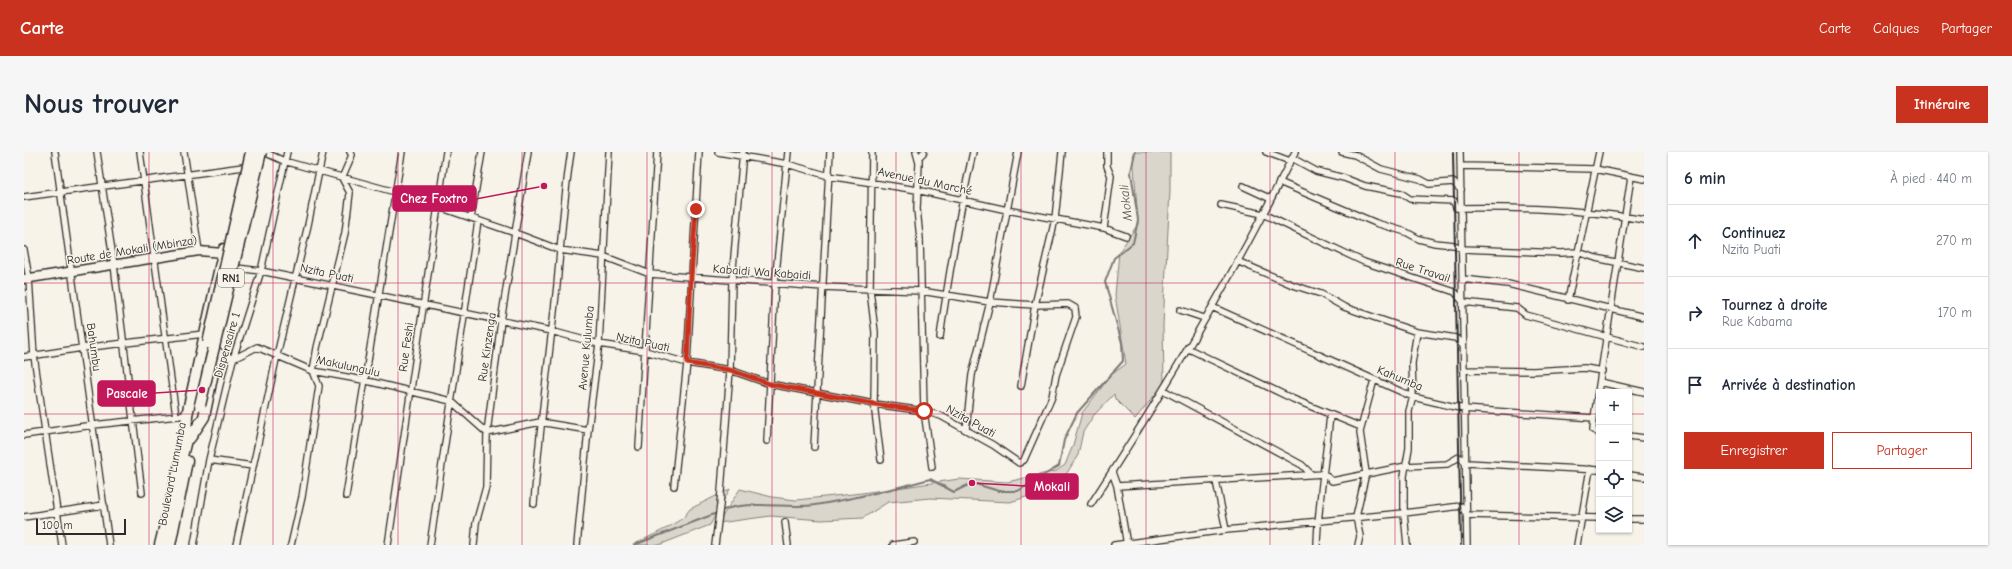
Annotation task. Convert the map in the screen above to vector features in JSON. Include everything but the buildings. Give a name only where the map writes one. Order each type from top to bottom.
[{"type":"highway","points":[[188,439],[187,415],[204,334],[247,152]]},
{"type":"highway","name":"Boulevard Lumumba","points":[[197,404],[251,152]]},
{"type":"highway","name":"Boulevard Lumumba","points":[[160,545],[261,152]]},
{"type":"highway","points":[[188,439],[204,416],[264,152]]},
{"type":"highway","name":"Boulevard Lumumba","points":[[170,545],[188,439]]},
{"type":"street","name":"Bahumbu","points":[[55,152],[109,545]]},
{"type":"street","points":[[97,152],[101,187],[114,265],[142,493]]},
{"type":"street","points":[[140,152],[176,416]]},
{"type":"street","points":[[184,152],[199,251]]},
{"type":"street","name":"Kabaidi Wa Kabaidi","points":[[264,152],[284,161],[395,192],[516,233],[560,250],[603,256],[650,274],[870,290],[921,290],[990,302],[1072,306],[1075,308],[1076,317]]},
{"type":"street","name":"Dispensaire 1","points":[[194,545],[208,460],[233,359],[261,270],[287,152]]},
{"type":"street","points":[[236,545],[323,152]]},
{"type":"street","points":[[291,545],[302,497],[319,386],[313,371],[321,328],[333,286],[345,233],[350,193],[342,178],[352,156],[350,152]]},
{"type":"street","points":[[346,496],[363,380],[402,152]]},
{"type":"street","name":"Rue Feshi","points":[[388,545],[446,152]]},
{"type":"street","points":[[471,218],[482,152]]},
{"type":"street","name":"Rue Kinzenga","points":[[474,545],[476,523],[486,487],[487,433],[501,321],[528,152]]},
{"type":"street","points":[[534,504],[540,422],[571,152]]},
{"type":"street","name":"Avenue Kulumba","points":[[577,545],[588,430],[599,344],[609,152]]},
{"type":"street","points":[[639,447],[657,152]]},
{"type":"street","points":[[674,486],[687,363],[699,152]]},
{"type":"street","name":"Avenue du Marché","points":[[718,152],[743,154],[830,176],[872,181],[1007,210],[1104,228],[1126,236]]},
{"type":"street","points":[[767,441],[775,284],[788,152]]},
{"type":"street","points":[[814,447],[830,176],[830,152]]},
{"type":"street","points":[[872,152],[870,290],[875,332],[874,404],[881,460]]},
{"type":"street","points":[[916,152],[919,163]]},
{"type":"street","points":[[924,152],[919,157],[917,190],[924,411],[932,467]]},
{"type":"street","points":[[940,336],[945,294],[962,200],[973,152]]},
{"type":"street","points":[[966,430],[972,375],[990,302],[1018,152]]},
{"type":"street","points":[[1021,386],[1035,305],[1055,219],[1062,152]]},
{"type":"street","points":[[1104,228],[1111,176],[1107,166],[1107,152]]},
{"type":"street","points":[[1266,152],[1292,157],[1316,171],[1344,178],[1365,186],[1401,194],[1410,199],[1454,201],[1456,208],[1587,212],[1626,216],[1644,220]]},
{"type":"street","points":[[1342,152],[1355,155],[1381,169],[1420,179],[1429,184],[1453,182],[1461,190]]},
{"type":"street","points":[[1460,152],[1464,409],[1467,463],[1467,545]]},
{"type":"street","points":[[1568,300],[1599,152]]},
{"type":"street","points":[[715,545],[730,370],[732,280],[743,154]]},
{"type":"street","points":[[1091,504],[1163,390],[1204,318],[1212,307],[1264,214],[1292,157]]},
{"type":"street","points":[[1461,166],[1595,169],[1644,179]]},
{"type":"street","points":[[24,198],[243,167]]},
{"type":"street","points":[[1596,432],[1593,430],[1594,418],[1611,311],[1617,262],[1626,216],[1630,177]]},
{"type":"street","points":[[1279,182],[1376,223],[1406,232],[1419,239],[1435,243],[1454,245],[1462,249],[1561,253],[1578,252],[1596,258],[1644,268]]},
{"type":"street","points":[[1243,186],[1271,199]]},
{"type":"street","name":"Rue Travail","points":[[1221,205],[1264,214],[1364,262],[1455,292],[1463,302]]},
{"type":"street","points":[[430,545],[478,221]]},
{"type":"street","points":[[24,250],[34,356],[62,545]]},
{"type":"street","name":"Route de Mokali (Mbinza)","points":[[26,278],[199,251],[223,253]]},
{"type":"street","points":[[223,253],[237,268]]},
{"type":"street","points":[[1237,261],[1293,285],[1321,294],[1344,307],[1417,332],[1456,338],[1463,346]]},
{"type":"street","name":"Nzita Puati","points":[[237,268],[261,270],[378,296],[551,331],[599,344],[644,351],[687,363],[730,370],[770,384],[874,404],[924,411],[941,416],[1019,463],[1024,460],[1052,397],[1056,375],[1076,317]]},
{"type":"street","name":"Rue Travail","points":[[1462,280],[1508,284],[1611,311],[1644,317]]},
{"type":"street","points":[[1463,302],[1517,308],[1526,316],[1644,347]]},
{"type":"street","name":"Kahumba","points":[[1212,307],[1413,396],[1464,409],[1594,418]]},
{"type":"street","points":[[1180,310],[1204,318]]},
{"type":"street","points":[[1407,545],[1404,514],[1404,476],[1409,448],[1409,411],[1413,396],[1412,363],[1417,332]]},
{"type":"street","points":[[24,357],[82,348],[166,340],[204,334]]},
{"type":"street","name":"Makulungulu","points":[[233,359],[257,347],[313,371],[363,380],[451,401],[487,433]]},
{"type":"street","points":[[1187,348],[1330,415],[1361,427]]},
{"type":"street","points":[[218,351],[233,359]]},
{"type":"street","points":[[1464,370],[1533,371],[1585,368],[1602,371]]},
{"type":"street","points":[[1358,545],[1360,536],[1356,517],[1366,473],[1360,432],[1374,380]]},
{"type":"street","points":[[1600,382],[1644,392]]},
{"type":"street","points":[[1163,390],[1296,462],[1311,474]]},
{"type":"street","points":[[24,435],[93,425],[187,415]]},
{"type":"street","points":[[1316,545],[1317,522],[1330,415]]},
{"type":"street","points":[[487,433],[540,422],[588,430]]},
{"type":"street","points":[[1632,436],[1644,438]]},
{"type":"street","points":[[1117,486],[1311,474],[1324,474],[1332,481],[1406,466],[1446,464],[1459,457],[1467,463],[1596,470]]},
{"type":"street","points":[[208,460],[253,466]]},
{"type":"street","points":[[1577,545],[1590,469]]},
{"type":"street","points":[[1112,472],[1117,486],[1127,544]]},
{"type":"street","points":[[1632,475],[1644,477]]},
{"type":"street","points":[[1216,481],[1226,530]]},
{"type":"street","points":[[24,517],[104,505]]},
{"type":"street","points":[[1114,545],[1226,530],[1356,517],[1404,514],[1460,506],[1467,515]]},
{"type":"street","points":[[1467,515],[1596,518]]},
{"type":"street","points":[[1632,519],[1644,519]]},
{"type":"street","points":[[785,522],[788,545]]},
{"type":"street","points":[[893,545],[914,542]]},
{"type":"shaded area","points":[[1133,152],[1170,152],[1170,191],[1163,325],[1164,384],[1135,419],[1115,399],[1114,394],[1094,415],[1083,432],[1078,455],[1067,473],[1049,486],[1026,497],[1010,502],[930,498],[888,502],[863,518],[821,520],[771,516],[718,523],[740,489],[772,497],[796,500],[862,493],[959,479],[1007,482],[1056,471],[1065,465],[1073,445],[1082,413],[1111,375],[1126,364],[1115,295],[1119,252],[1138,224]]},
{"type":"shaded area","points":[[730,489],[710,525],[659,545],[633,545],[683,518],[690,509]]},
{"type":"waterway","name":"Mokali","points":[[721,511],[731,507],[754,505],[815,505],[873,494],[930,479],[954,492],[972,483],[999,491],[1018,491],[1059,466],[1064,440],[1077,413],[1123,361],[1122,343],[1105,282],[1114,258],[1133,243],[1138,220],[1131,172],[1135,152]]},
{"type":"waterway","name":"Mokali","points":[[634,545],[717,513]]},
{"type":"railway","points":[[1453,152],[1461,545]]},
{"type":"place","name":"Chez Foxtro","points":[[544,186]]},
{"type":"place","name":"Pascale","points":[[202,390]]},
{"type":"place","name":"Mokali","points":[[972,483]]},
{"type":"route","points":[[696,209],[687,363],[730,370],[770,384],[874,404],[924,411]]}]
